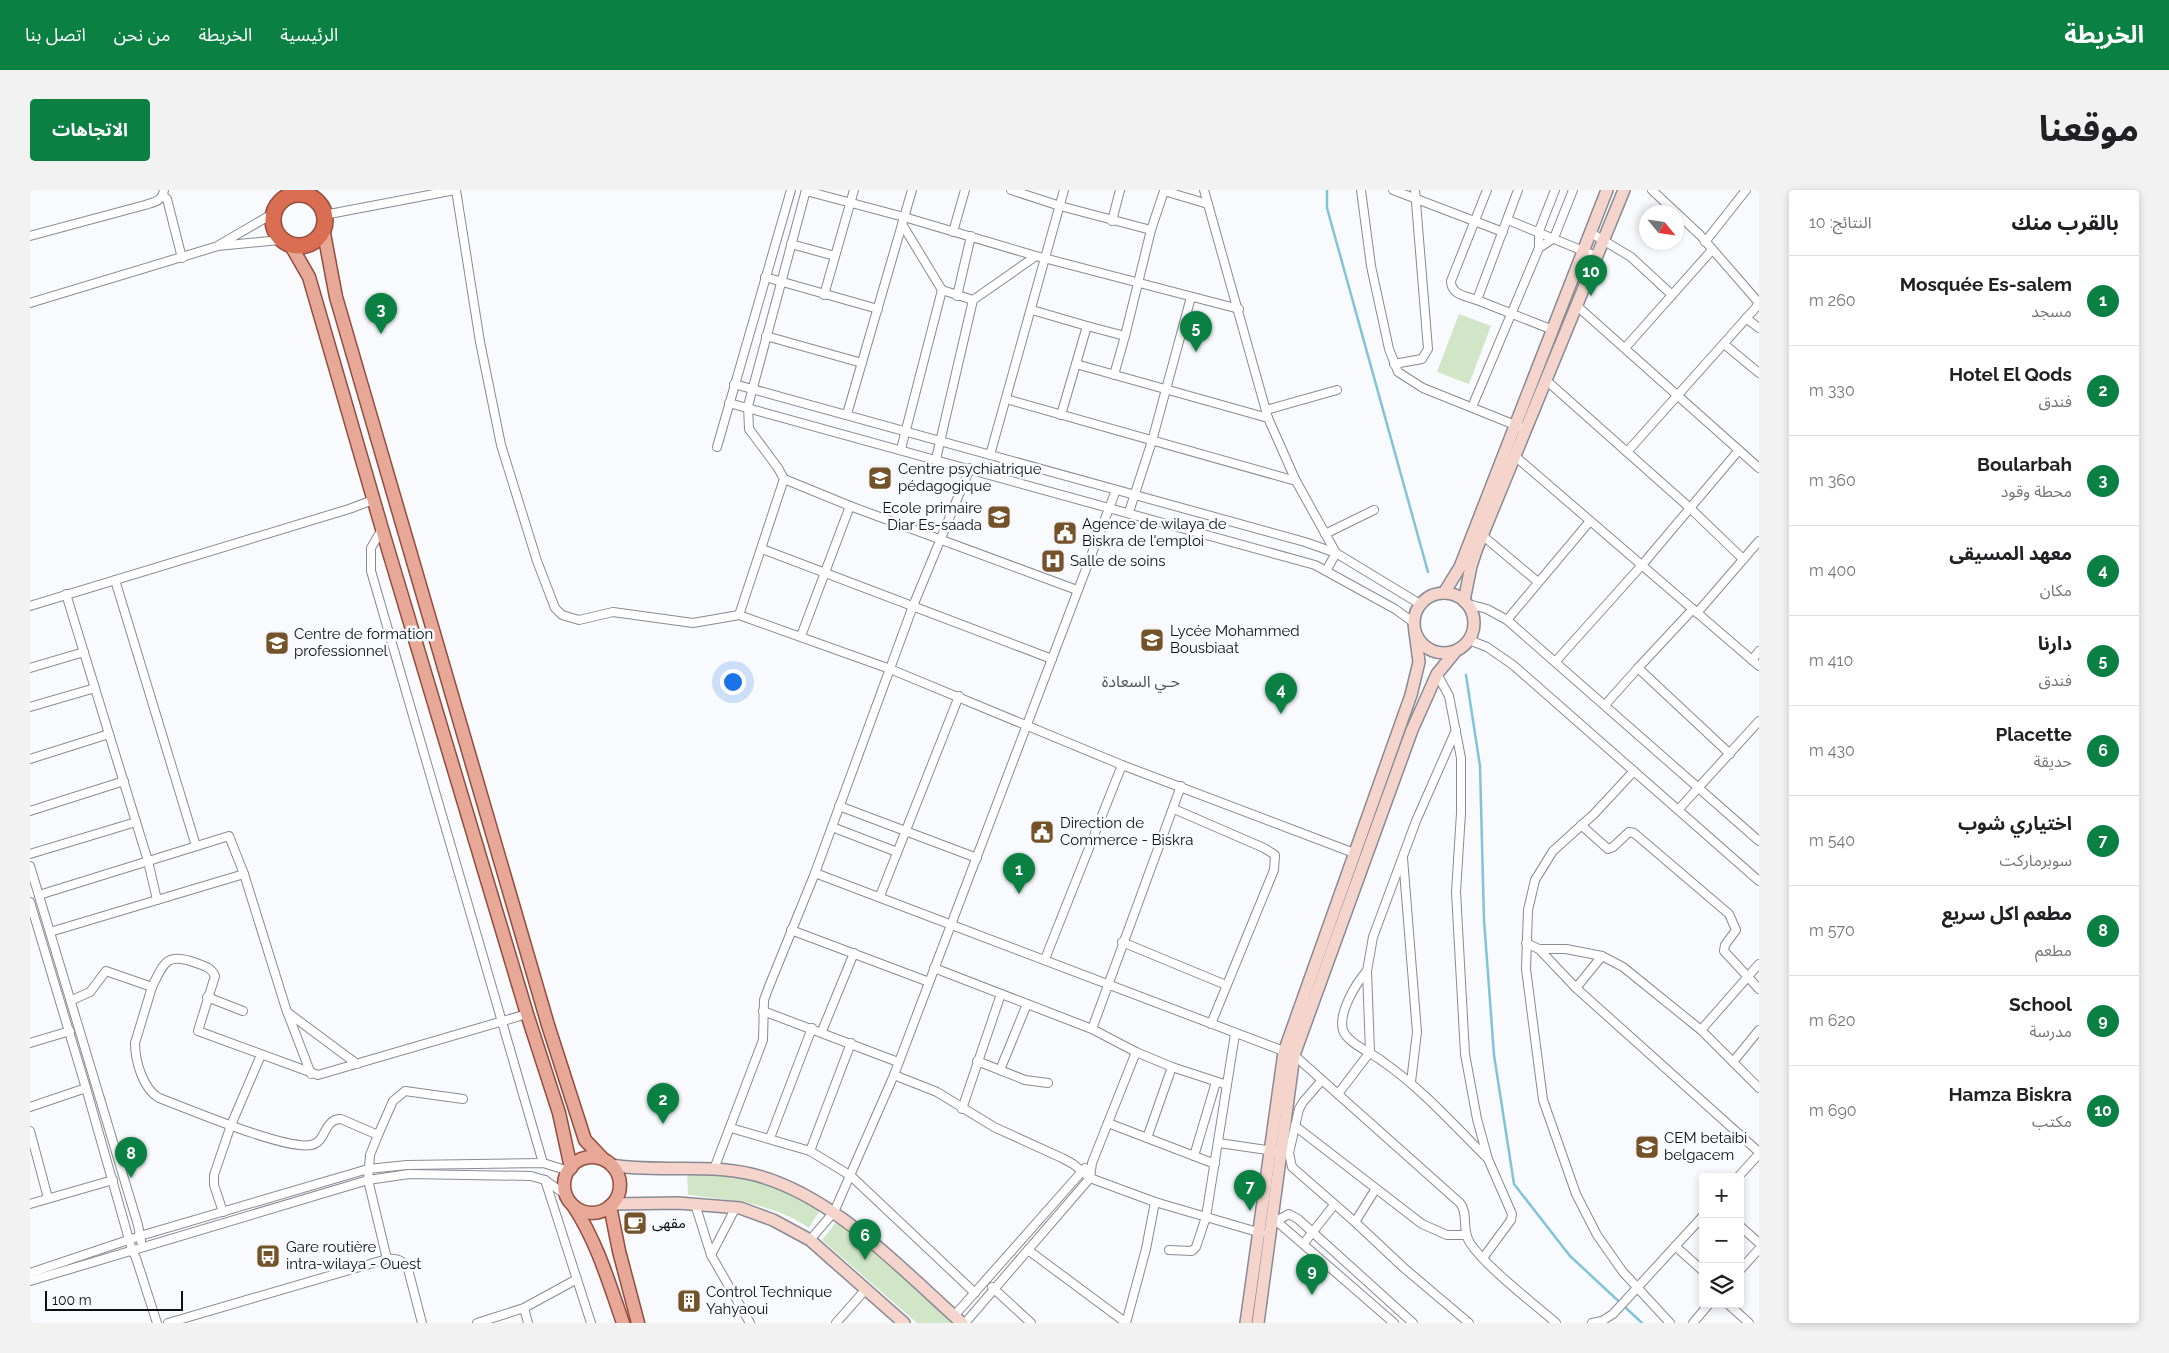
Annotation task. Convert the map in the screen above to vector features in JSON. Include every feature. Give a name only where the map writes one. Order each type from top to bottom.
[{"type":"highway","points":[[276,190],[276,209],[273,221],[285,242],[304,245],[312,242],[323,222],[320,205],[309,193],[290,196],[276,209]]},
{"type":"main road","points":[[323,222],[336,297],[548,1025],[585,1140],[617,1172],[620,1182],[619,1191],[611,1205],[602,1211],[585,1212],[569,1199]]},
{"type":"main road","points":[[285,242],[309,277],[373,500],[527,1014],[559,1113],[570,1169]]},
{"type":"main road","points":[[607,1162],[584,1158],[570,1169],[565,1178],[569,1199],[586,1225],[623,1323]]},
{"type":"main road","points":[[611,1205],[619,1251],[638,1323]]},
{"type":"street","points":[[323,222],[456,190],[480,342],[501,445],[537,561],[555,608],[562,615],[579,620],[613,612],[693,623],[739,615],[890,669],[1122,764],[1354,853]]},
{"type":"street","points":[[717,447],[791,190]]},
{"type":"street","points":[[1077,590],[850,506],[784,479],[749,429],[748,406],[751,388],[806,190],[850,202],[903,220],[971,236],[1036,256],[1239,310]]},
{"type":"street","points":[[824,295],[854,190]]},
{"type":"street","points":[[847,414],[912,190]]},
{"type":"street","points":[[953,232],[965,190]]},
{"type":"street","points":[[1011,190],[1112,221],[1151,230]]},
{"type":"street","points":[[990,455],[1064,190]]},
{"type":"street","points":[[1112,221],[1120,190]]},
{"type":"street","points":[[1114,375],[1163,190],[1208,204]]},
{"type":"street","points":[[1204,190],[1267,414],[1296,481],[1336,553]]},
{"type":"street","points":[[1360,190],[1371,266],[1394,364],[1398,372],[1415,384],[1527,430]]},
{"type":"street","points":[[1393,190],[1415,194],[1503,232]]},
{"type":"street","points":[[1487,190],[1450,283],[1455,292],[1553,330]]},
{"type":"street","points":[[1477,300],[1518,190]]},
{"type":"street","points":[[1472,407],[1510,312],[1539,248],[1539,231],[1555,190]]},
{"type":"street","points":[[1539,248],[1554,238],[1572,190]]},
{"type":"street","points":[[1444,592],[1460,567],[1607,190]]},
{"type":"street","points":[[1246,1323],[1276,1219],[1289,1053],[1412,730],[1437,674],[1454,652],[1469,640],[1474,622],[1466,603],[1471,566],[1624,190]]},
{"type":"street","points":[[1627,452],[1759,304],[1681,216],[1652,190]]},
{"type":"street","points":[[1705,242],[1746,190]]},
{"type":"street","points":[[30,236],[145,205],[159,200],[164,193],[182,258]]},
{"type":"street","points":[[1394,364],[1422,359],[1428,349],[1415,194]]},
{"type":"street","points":[[30,303],[218,246],[276,209]]},
{"type":"street","points":[[903,220],[942,290],[973,300]]},
{"type":"street","points":[[1508,220],[1539,231],[1598,257]]},
{"type":"street","points":[[1591,233],[1631,257],[1672,295]]},
{"type":"street","points":[[957,296],[971,236]]},
{"type":"street","points":[[218,246],[285,242]]},
{"type":"street","points":[[791,244],[835,256]]},
{"type":"street","points":[[1625,348],[1712,250]]},
{"type":"street","points":[[936,458],[973,300],[1036,256]]},
{"type":"street","points":[[765,277],[824,295],[878,308]]},
{"type":"street","points":[[902,449],[942,290]]},
{"type":"street","points":[[1129,512],[1152,441],[1191,297]]},
{"type":"street","points":[[1578,306],[1759,468]]},
{"type":"street","points":[[1032,310],[1125,336]]},
{"type":"street","points":[[1746,318],[1759,328]]},
{"type":"street","points":[[1061,415],[1087,326]]},
{"type":"street","points":[[766,336],[862,362]]},
{"type":"street","points":[[1724,344],[1759,373]]},
{"type":"street","points":[[1076,364],[1165,390],[1267,414],[1337,390]]},
{"type":"street","points":[[1547,382],[1690,508],[1743,560]]},
{"type":"street","points":[[734,384],[1136,495],[1336,553],[1420,604]]},
{"type":"street","points":[[1006,399],[1296,481]]},
{"type":"street","points":[[729,403],[748,406],[1315,565],[1395,609],[1414,627],[1419,641],[1435,652],[1454,652]]},
{"type":"street","points":[[1556,661],[1642,565],[1739,450]]},
{"type":"street","points":[[1516,457],[1759,666]]},
{"type":"street","points":[[714,1169],[763,1040],[765,1027],[764,1011],[768,989],[815,873],[913,606],[970,468]]},
{"type":"street","points":[[739,615],[784,479]]},
{"type":"street","points":[[810,1240],[834,1212],[894,1075],[1116,490]]},
{"type":"street","points":[[30,606],[349,509],[373,500]]},
{"type":"street","points":[[801,636],[850,506]]},
{"type":"street","points":[[1325,534],[1374,510]]},
{"type":"street","points":[[1507,620],[1590,521]]},
{"type":"street","points":[[382,528],[371,548],[372,571],[543,1163]]},
{"type":"street","points":[[1482,535],[1538,582]]},
{"type":"street","points":[[1605,705],[1759,541]]},
{"type":"street","points":[[762,550],[825,572],[1052,659]]},
{"type":"street","points":[[1326,571],[1336,553]]},
{"type":"street","points":[[115,580],[196,846]]},
{"type":"street","points":[[1258,1323],[1258,1232],[1269,1150],[1289,1053],[1354,853],[1411,695],[1419,662],[1414,627],[1420,604],[1427,598],[1444,592],[1453,594],[1466,603],[1487,609],[1507,620],[1699,788],[1758,836]]},
{"type":"street","points":[[66,594],[148,861],[157,900]]},
{"type":"street","points":[[1469,640],[1487,647],[1513,665],[1759,881]]},
{"type":"street","points":[[1752,660],[1759,651]]},
{"type":"street","points":[[30,668],[84,652]]},
{"type":"street","points":[[1638,668],[1730,754]]},
{"type":"street","points":[[1437,674],[1449,696],[1461,758],[1462,782],[1456,892],[1458,969],[1465,1054],[1477,1119],[1488,1159],[1512,1214],[1511,1220],[1483,1258]]},
{"type":"street","points":[[30,707],[95,688]]},
{"type":"street","points":[[880,896],[959,696]]},
{"type":"street","points":[[1678,810],[1759,721]]},
{"type":"street","points":[[1338,1094],[1370,1052],[1367,971],[1373,936],[1403,856],[1456,730]]},
{"type":"street","points":[[30,759],[109,734]]},
{"type":"street","points":[[1045,960],[1122,764]]},
{"type":"street","points":[[1634,772],[1581,826],[1553,851],[1535,880],[1528,910],[1526,969],[1543,1100],[1580,1202],[1596,1235],[1636,1288],[1670,1323]]},
{"type":"street","points":[[30,811],[124,781]]},
{"type":"street","points":[[1092,1029],[1107,982],[1174,809],[1181,786]]},
{"type":"street","points":[[839,806],[976,858]]},
{"type":"street","points":[[1174,809],[1264,848],[1275,855],[1274,870],[1210,1024]]},
{"type":"street","points":[[30,854],[136,822]]},
{"type":"street","points":[[1581,826],[1608,849],[1612,848],[1629,832],[1634,833],[1729,914],[1736,930],[1725,945],[1724,951],[1759,989]]},
{"type":"street","points":[[832,827],[897,852]]},
{"type":"street","points":[[39,895],[229,836],[244,874],[287,1012],[311,1074]]},
{"type":"street","points":[[1403,856],[1417,1032],[1412,1082]]},
{"type":"street","points":[[30,866],[72,1000],[142,1247]]},
{"type":"street","points":[[815,873],[1107,982],[1235,1034],[1289,1053],[1460,1203],[1465,1212],[1466,1235],[1483,1258],[1556,1323]]},
{"type":"street","points":[[50,932],[244,874]]},
{"type":"street","points":[[42,907],[31,907],[70,1031],[129,1240],[157,1323]]},
{"type":"street","points":[[791,930],[929,982]]},
{"type":"street","points":[[1122,942],[1226,986]]},
{"type":"street","points":[[1526,943],[1539,949],[1576,988],[1759,1153],[1742,1173]]},
{"type":"street","points":[[1539,949],[1566,949],[1602,956],[1623,967],[1702,1030],[1759,1088]]},
{"type":"street","points":[[822,1032],[854,953]]},
{"type":"street","points":[[1576,988],[1602,956]]},
{"type":"street","points":[[378,1135],[341,1119],[335,1119],[329,1122],[317,1142],[311,1145],[295,1144],[231,1125],[160,1098],[150,1091],[145,1084],[135,1051],[135,1043],[152,987],[162,966],[176,957],[209,968],[213,972],[215,976],[207,996],[198,1031],[311,1074],[330,1073],[527,1014]]},
{"type":"street","points":[[1702,1030],[1759,964]]},
{"type":"street","points":[[934,968],[1092,1029],[1136,1052],[1172,1067],[1227,1085]]},
{"type":"street","points":[[72,1000],[90,992],[106,971],[152,987]]},
{"type":"street","points":[[1367,971],[1353,990],[1343,1024],[1347,1036],[1412,1082],[1488,1159]]},
{"type":"street","points":[[962,1109],[1001,994]]},
{"type":"street","points":[[207,996],[243,1011]]},
{"type":"street","points":[[1000,1070],[1027,1004]]},
{"type":"street","points":[[764,1011],[898,1062]]},
{"type":"street","points":[[287,1012],[357,1064]]},
{"type":"street","points":[[770,1138],[812,1028]]},
{"type":"street","points":[[1733,1062],[1759,1030]]},
{"type":"street","points":[[30,1043],[70,1031]]},
{"type":"street","points":[[1169,1250],[1192,1250],[1196,1247],[1206,1217],[1235,1034]]},
{"type":"street","points":[[810,1151],[852,1043]]},
{"type":"street","points":[[960,1321],[994,1290],[1090,1178],[1092,1163],[1136,1052]]},
{"type":"street","points":[[223,1212],[214,1185],[214,1175],[231,1125],[261,1055]]},
{"type":"street","points":[[977,1061],[1025,1080],[1048,1083]]},
{"type":"street","points":[[1147,1138],[1172,1067]]},
{"type":"street","points":[[894,1075],[937,1092],[994,1127],[1068,1161],[1090,1178],[1154,1202],[1270,1236]]},
{"type":"street","points":[[1322,1080],[1303,1102],[1289,1153],[1292,1167],[1404,1268],[1469,1323]]},
{"type":"street","points":[[1194,1156],[1216,1082]]},
{"type":"street","points":[[30,1107],[86,1088]]},
{"type":"street","points":[[387,1259],[368,1180],[368,1169],[378,1135],[393,1101],[401,1092],[409,1091],[432,1096],[463,1099]]},
{"type":"street","points":[[1108,1124],[1215,1164]]},
{"type":"street","points":[[1295,1126],[1375,1190],[1429,1229],[1447,1235],[1466,1235]]},
{"type":"street","points":[[731,1128],[810,1151],[851,1176],[974,1293]]},
{"type":"street","points":[[30,1131],[48,1198]]},
{"type":"street","points":[[1219,1143],[1281,1152]]},
{"type":"street","points":[[607,1162],[628,1168],[695,1167],[750,1173],[776,1181],[819,1201],[834,1212],[960,1321]]},
{"type":"street","points":[[30,1273],[140,1236],[307,1185],[368,1169],[407,1165],[543,1163],[570,1169]]},
{"type":"street","points":[[960,1321],[974,1293],[1080,1170],[1092,1163]]},
{"type":"street","points":[[30,1281],[134,1254],[142,1247],[368,1180],[410,1174],[531,1176],[545,1180],[569,1199]]},
{"type":"street","points":[[30,1204],[113,1180]]},
{"type":"street","points":[[545,1180],[591,1323]]},
{"type":"street","points":[[1355,1222],[1375,1190]]},
{"type":"street","points":[[1028,1250],[1126,1323],[1146,1249],[1154,1202]]},
{"type":"street","points":[[611,1205],[695,1204],[736,1207],[773,1220],[810,1240],[904,1323]]},
{"type":"street","points":[[695,1204],[711,1256],[750,1323]]},
{"type":"street","points":[[1304,1242],[1334,1205]]},
{"type":"street","points":[[711,1256],[736,1207]]},
{"type":"street","points":[[1260,1215],[1276,1219],[1394,1323]]},
{"type":"street","points":[[1276,1219],[1285,1215],[1292,1215],[1413,1323]]},
{"type":"street","points":[[1592,1323],[1603,1322],[1613,1314],[1701,1218]]},
{"type":"street","points":[[1744,1230],[1759,1243]]},
{"type":"street","points":[[1675,1246],[1699,1267]]},
{"type":"street","points":[[1744,1266],[1759,1249]]},
{"type":"street","points":[[168,1323],[387,1259],[396,1258],[405,1264],[422,1323]]},
{"type":"street","points":[[477,1323],[524,1308],[577,1279]]},
{"type":"street","points":[[985,1280],[1031,1323]]},
{"type":"street","points":[[836,1323],[866,1289]]},
{"type":"street","points":[[524,1308],[528,1323]]},
{"type":"street","points":[[1692,1323],[1706,1308]]},
{"type":"street","points":[[1733,1308],[1750,1323]]},
{"type":"green space","points":[[1459,314],[1491,326],[1469,384],[1437,372]]},
{"type":"green space","points":[[687,1171],[717,1173],[762,1180],[821,1208],[809,1228],[781,1213],[766,1208],[736,1201],[688,1195]]},
{"type":"green space","points":[[838,1220],[953,1323],[917,1323],[822,1240]]},
{"type":"waterway","points":[[1327,190],[1327,208],[1428,572]]},
{"type":"waterway","points":[[1466,675],[1480,766],[1484,920],[1494,1055],[1514,1184],[1570,1256],[1642,1323]]},
{"type":"place","name":"Hamza Biskra","points":[[1591,296]]},
{"type":"place","name":"Boularbah","points":[[381,334]]},
{"type":"place","name":"دارنا","points":[[1196,352]]},
{"type":"place","name":"Centre psychiatrique pédagogique","points":[[880,478]]},
{"type":"place","name":"Ecole primaire Diar Es-saada","points":[[999,517]]},
{"type":"place","name":"Agence de wilaya de Biskra de l'emploi","points":[[1065,533]]},
{"type":"place","name":"Salle de soins","points":[[1053,561]]},
{"type":"place","name":"Lycée Mohammed Bousbiaat","points":[[1152,640]]},
{"type":"place","name":"Centre de formation professionnel","points":[[277,643]]},
{"type":"place","name":"معهد المسيقى","points":[[1281,714]]},
{"type":"place","name":"Direction de Commerce - Biskra","points":[[1042,832]]},
{"type":"place","name":"Mosquée Es-salem","points":[[1019,894]]},
{"type":"place","name":"Hotel El Qods","points":[[663,1124]]},
{"type":"place","name":"CEM betaibi belgacem","points":[[1647,1147]]},
{"type":"place","name":"مطعم اكل سريع","points":[[131,1178]]},
{"type":"place","name":"اختياري شوب","points":[[1250,1211]]},
{"type":"place","name":"مقهى","points":[[635,1223]]},
{"type":"place","name":"Gare routière intra-wilaya - Ouest","points":[[268,1256]]},
{"type":"place","name":"Placette","points":[[865,1260]]},
{"type":"place","name":"School","points":[[1312,1295]]},
{"type":"place","name":"Control Technique Yahyaoui","points":[[689,1301]]},
{"type":"district","name":"حـي السعادة","points":[[1141,681]]}]
